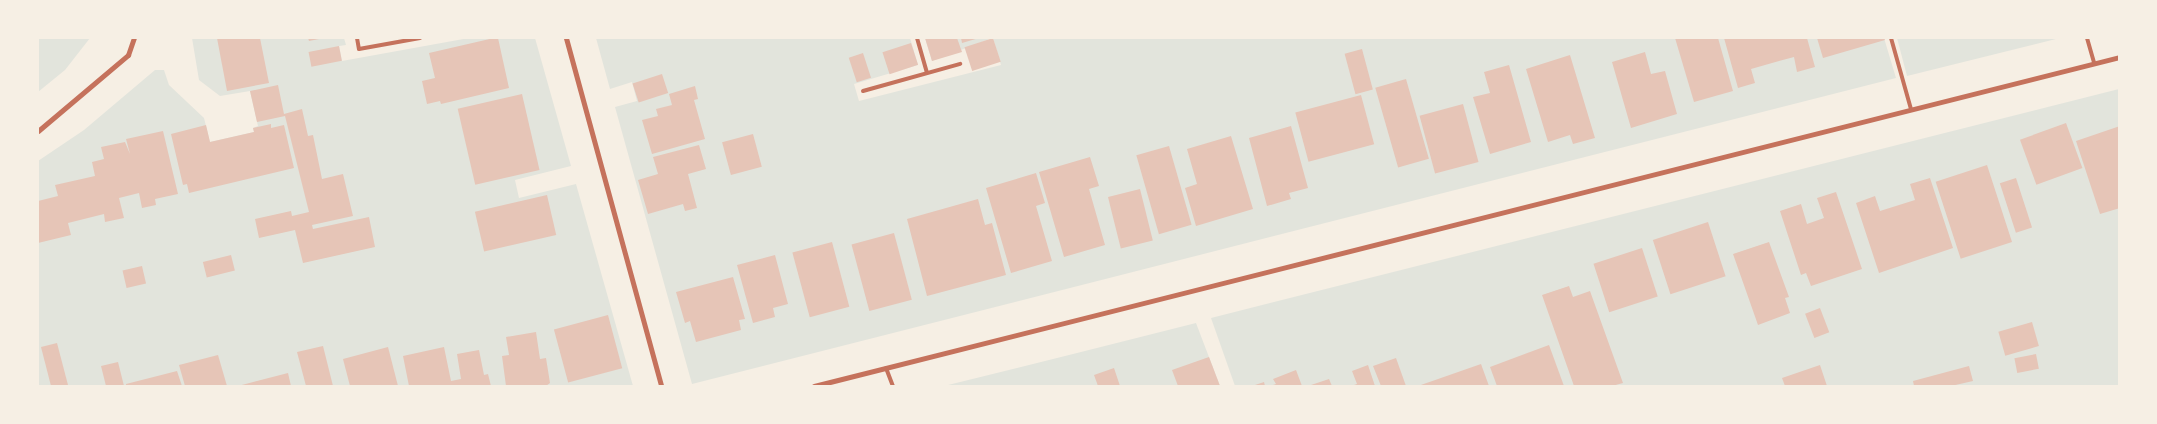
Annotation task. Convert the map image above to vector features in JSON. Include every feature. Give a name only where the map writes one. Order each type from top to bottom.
[{"type":"street","points":[[38,131],[128,54],[134,38]]},
{"type":"street","points":[[566,38],[661,386]]},
{"type":"street","points":[[814,386],[2120,57]]},
{"type":"lane","points":[[357,38],[359,49],[420,38]]},
{"type":"lane","points":[[917,38],[927,73]]},
{"type":"lane","points":[[1891,38],[1911,109]]},
{"type":"lane","points":[[2087,38],[2094,63]]},
{"type":"lane","points":[[863,91],[960,64]]},
{"type":"lane","points":[[886,368],[893,386]]},
{"type":"shaded area","points":[[38,38],[90,38],[65,70],[38,92]]},
{"type":"shaded area","points":[[192,38],[344,38],[346,45],[339,46],[342,61],[469,38],[535,38],[571,166],[515,180],[519,198],[576,184],[633,386],[38,386],[38,161],[84,130],[155,70],[164,70],[169,85],[204,118],[210,142],[254,132],[253,128],[258,126],[250,91],[220,96],[199,80]]},
{"type":"shaded area","points":[[596,38],[910,38],[918,65],[854,84],[859,101],[1001,65],[993,38],[1884,38],[1896,78],[692,384],[615,107],[637,101],[632,82],[610,89]]},
{"type":"shaded area","points":[[925,38],[992,38],[932,61]]},
{"type":"shaded area","points":[[1897,38],[2060,38],[1907,76]]},
{"type":"shaded area","points":[[2119,89],[2119,386],[1235,386],[1211,318]]},
{"type":"shaded area","points":[[1196,323],[1220,386],[944,386],[1081,352]]},
{"type":"building","points":[[217,38],[260,38],[269,83],[227,91]]},
{"type":"building","points":[[308,38],[324,38],[309,41]]},
{"type":"building","points":[[498,38],[509,88],[441,104],[440,101],[427,104],[422,81],[435,78],[429,53]]},
{"type":"building","points":[[925,38],[957,38],[962,52],[932,61]]},
{"type":"building","points":[[961,38],[979,38],[962,43]]},
{"type":"building","points":[[993,38],[1001,62],[972,71],[964,47]]},
{"type":"building","points":[[1675,38],[1718,38],[1733,91],[1694,102]]},
{"type":"building","points":[[1724,38],[1807,38],[1815,67],[1797,72],[1794,57],[1772,63],[1751,69],[1755,83],[1738,88]]},
{"type":"building","points":[[1817,38],[1884,38],[1885,40],[1823,58]]},
{"type":"building","points":[[911,43],[918,65],[890,74],[882,52]]},
{"type":"building","points":[[339,46],[342,61],[311,67],[309,52]]},
{"type":"building","points":[[1362,49],[1373,90],[1355,94],[1345,54]]},
{"type":"building","points":[[1645,52],[1651,74],[1665,71],[1677,114],[1631,128],[1612,62]]},
{"type":"building","points":[[863,53],[871,78],[857,82],[849,58]]},
{"type":"building","points":[[1570,55],[1595,138],[1573,144],[1570,135],[1548,142],[1526,69]]},
{"type":"building","points":[[1509,65],[1531,142],[1490,154],[1473,97],[1490,93],[1484,72]]},
{"type":"building","points":[[662,74],[668,93],[639,103],[633,84]]},
{"type":"building","points":[[1406,79],[1429,159],[1398,168],[1375,88]]},
{"type":"building","points":[[278,85],[284,114],[302,109],[308,136],[313,135],[322,179],[343,174],[353,216],[312,225],[313,229],[369,217],[375,247],[303,263],[295,230],[259,238],[255,219],[291,211],[292,216],[309,212],[285,116],[257,122],[250,91]]},
{"type":"building","points":[[695,86],[698,99],[694,100],[705,139],[652,154],[642,120],[658,116],[656,109],[672,105],[669,94]]},
{"type":"building","points":[[522,94],[540,170],[475,185],[458,109]]},
{"type":"building","points":[[1361,95],[1374,144],[1309,162],[1295,113]]},
{"type":"building","points":[[1463,104],[1479,162],[1435,174],[1420,116]]},
{"type":"building","points":[[2066,123],[2082,168],[2036,185],[2020,140]]},
{"type":"building","points":[[271,124],[271,128],[284,125],[294,168],[189,193],[187,184],[183,185],[171,134],[206,125],[210,142],[254,132],[253,128]]},
{"type":"building","points":[[1291,126],[1308,188],[1289,193],[1291,199],[1267,206],[1249,138]]},
{"type":"building","points":[[2120,126],[2120,208],[2100,214],[2076,141]]},
{"type":"building","points":[[163,131],[178,194],[155,199],[156,205],[142,208],[139,193],[119,198],[124,218],[105,222],[104,214],[68,223],[71,235],[38,243],[38,201],[58,196],[55,185],[95,176],[92,162],[104,159],[101,147],[125,142],[130,154],[126,139]]},
{"type":"building","points":[[753,134],[762,167],[731,175],[722,142]]},
{"type":"building","points":[[1231,136],[1253,209],[1196,226],[1185,188],[1197,184],[1187,149]]},
{"type":"building","points":[[699,145],[706,169],[688,174],[697,208],[685,211],[683,204],[648,214],[638,180],[658,174],[653,157]]},
{"type":"building","points":[[1169,146],[1192,225],[1159,234],[1136,155]]},
{"type":"building","points":[[1090,157],[1099,186],[1089,189],[1105,245],[1064,257],[1039,172]]},
{"type":"building","points":[[1987,165],[2012,242],[1961,259],[1936,182]]},
{"type":"building","points":[[1036,173],[1045,203],[1036,206],[1052,261],[1011,273],[986,188]]},
{"type":"building","points":[[1930,178],[1953,248],[1879,273],[1856,203],[1875,196],[1880,211],[1915,200],[1910,184]]},
{"type":"building","points":[[2016,178],[2032,227],[2016,233],[2000,183]]},
{"type":"building","points":[[1140,189],[1153,240],[1121,248],[1108,197]]},
{"type":"building","points":[[1836,192],[1862,269],[1811,286],[1806,273],[1801,275],[1780,211],[1801,204],[1807,224],[1824,218],[1817,198]]},
{"type":"building","points":[[547,195],[556,235],[484,252],[475,212]]},
{"type":"building","points":[[978,199],[985,225],[992,223],[1006,275],[927,296],[907,219]]},
{"type":"building","points":[[1708,222],[1726,276],[1670,294],[1653,240]]},
{"type":"building","points":[[894,233],[912,300],[869,311],[851,244]]},
{"type":"building","points":[[832,242],[849,307],[810,317],[792,253]]},
{"type":"building","points":[[1769,242],[1789,297],[1785,298],[1790,313],[1758,325],[1733,254]]},
{"type":"building","points":[[1642,248],[1658,297],[1609,312],[1593,264]]},
{"type":"building","points":[[231,255],[235,271],[207,278],[203,262]]},
{"type":"building","points":[[775,255],[788,304],[773,308],[775,317],[753,323],[737,265]]},
{"type":"building","points":[[142,266],[146,284],[127,288],[123,270]]},
{"type":"building","points":[[733,277],[745,319],[739,320],[741,330],[696,342],[690,321],[685,323],[676,292]]},
{"type":"building","points":[[1569,286],[1573,297],[1590,291],[1623,383],[1612,386],[1574,386],[1542,295]]},
{"type":"building","points":[[1820,308],[1829,332],[1814,338],[1805,314]]},
{"type":"building","points":[[608,315],[622,368],[568,383],[554,329]]},
{"type":"building","points":[[2032,322],[2039,346],[2005,356],[1998,332]]},
{"type":"building","points":[[536,332],[540,359],[546,358],[550,383],[546,386],[506,386],[502,356],[509,355],[506,337]]},
{"type":"building","points":[[57,343],[68,385],[64,386],[51,386],[41,347]]},
{"type":"building","points":[[1549,345],[1564,386],[1497,386],[1490,367]]},
{"type":"building","points":[[323,346],[333,386],[306,386],[297,352]]},
{"type":"building","points":[[388,347],[398,386],[350,386],[343,359]]},
{"type":"building","points":[[444,347],[451,381],[461,379],[457,354],[479,350],[484,375],[488,374],[491,386],[409,386],[403,356]]},
{"type":"building","points":[[2036,354],[2039,369],[2017,373],[2014,358]]},
{"type":"building","points":[[218,355],[227,386],[185,386],[179,365]]},
{"type":"building","points":[[1209,357],[1220,386],[1178,386],[1172,370]]},
{"type":"building","points":[[1396,358],[1406,386],[1381,386],[1373,366]]},
{"type":"building","points":[[118,362],[124,386],[106,386],[101,366]]},
{"type":"building","points":[[1481,364],[1489,386],[1418,386]]},
{"type":"building","points":[[1368,365],[1375,386],[1351,386],[1357,384],[1352,371]]},
{"type":"building","points":[[1820,365],[1827,386],[1785,386],[1782,378]]},
{"type":"building","points":[[1969,366],[1973,381],[1951,386],[1914,386],[1913,381]]},
{"type":"building","points":[[1114,368],[1120,386],[1098,386],[1094,375]]},
{"type":"building","points":[[1296,370],[1302,386],[1270,386],[1276,384],[1273,379]]},
{"type":"building","points":[[177,371],[182,386],[126,386],[126,384]]},
{"type":"building","points":[[288,373],[291,386],[238,386]]},
{"type":"building","points":[[1329,379],[1332,386],[1308,386]]},
{"type":"building","points":[[1264,382],[1265,386],[1252,386]]}]
